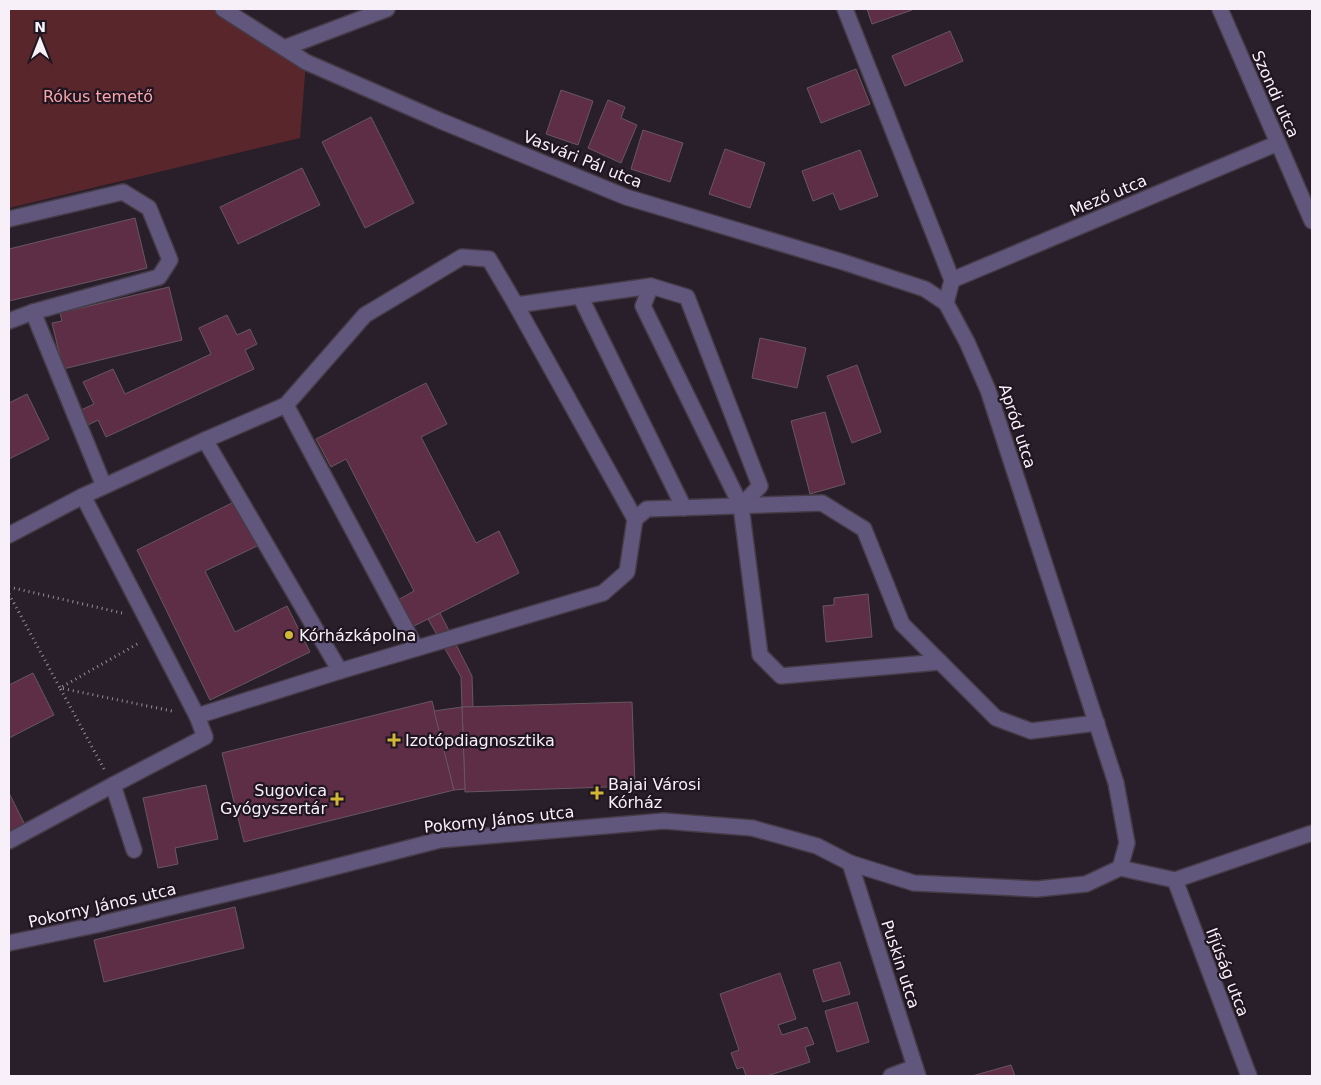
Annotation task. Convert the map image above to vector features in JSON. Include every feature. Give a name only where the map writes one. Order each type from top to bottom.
[{"type":"street","name":"Vasvári Pál utca","points":[[223,9],[306,62],[626,197],[861,268],[925,290],[946,303]]},
{"type":"street","points":[[284,48],[387,9]]},
{"type":"street","points":[[845,9],[952,280],[946,303]]},
{"type":"street","name":"Szondi utca","points":[[1220,9],[1312,220]]},
{"type":"street","name":"Mező utca","points":[[952,280],[1278,143]]},
{"type":"street","points":[[9,219],[123,192],[149,208],[170,260],[159,277],[33,312],[9,321]]},
{"type":"street","points":[[9,535],[104,486],[286,405],[365,315],[462,257],[489,259],[635,519],[627,572],[603,594],[416,648],[198,716]]},
{"type":"street","points":[[651,286],[643,306],[741,506],[760,655],[781,676],[940,662]]},
{"type":"street","points":[[516,305],[651,286],[687,297],[760,486],[741,506]]},
{"type":"street","points":[[580,296],[684,508]]},
{"type":"street","name":"Apród utca","points":[[946,303],[967,342],[988,390],[1116,783],[1127,843],[1120,868]]},
{"type":"street","points":[[33,312],[104,486]]},
{"type":"street","points":[[286,405],[416,648]]},
{"type":"street","points":[[205,440],[340,671]]},
{"type":"street","points":[[9,841],[205,737],[198,716],[83,496]]},
{"type":"street","points":[[635,519],[647,509],[822,503],[864,529],[902,624],[996,718],[1031,730],[1096,723]]},
{"type":"street","points":[[113,785],[134,850]]},
{"type":"street","name":"Pokorny János utca","points":[[9,943],[96,925],[440,840],[664,821],[752,828],[817,846],[850,863],[914,882],[1037,889],[1086,884],[1120,868]]},
{"type":"street","points":[[1120,868],[1175,880],[1312,833]]},
{"type":"street","name":"Puskin utca","points":[[850,863],[917,1072]]},
{"type":"street","name":"Ifjúság utca","points":[[1175,880],[1249,1076]]},
{"type":"street","points":[[891,1076],[917,1072]]},
{"type":"path","points":[[9,587],[147,619]]},
{"type":"path","points":[[9,594],[113,785]]},
{"type":"path","points":[[60,688],[155,634]]},
{"type":"path","points":[[60,688],[198,716]]},
{"type":"green space","name":"Rókus temető","points":[[9,9],[223,9],[306,62],[300,138],[9,208]]},
{"type":"building","points":[[867,9],[911,9],[912,10],[872,24]]},
{"type":"building","points":[[950,31],[963,61],[905,86],[892,56]]},
{"type":"building","points":[[856,69],[870,104],[821,123],[807,88]]},
{"type":"building","points":[[561,90],[593,101],[578,145],[546,134]]},
{"type":"building","points":[[608,100],[625,107],[621,118],[637,125],[621,163],[588,148]]},
{"type":"building","points":[[371,117],[414,203],[365,228],[322,142]]},
{"type":"building","points":[[643,130],[683,143],[670,182],[631,169]]},
{"type":"building","points":[[725,149],[765,163],[750,208],[709,194]]},
{"type":"building","points":[[860,150],[878,196],[840,210],[833,193],[813,201],[802,171]]},
{"type":"building","points":[[302,168],[320,205],[238,244],[220,207]]},
{"type":"building","points":[[135,218],[147,268],[9,301],[9,249]]},
{"type":"building","points":[[169,287],[182,340],[63,369],[52,323],[62,321],[60,313]]},
{"type":"building","points":[[227,315],[237,335],[250,329],[257,344],[245,350],[254,369],[106,437],[98,420],[88,425],[81,410],[94,404],[83,382],[113,369],[125,394],[211,354],[199,328]]},
{"type":"building","points":[[760,338],[806,348],[797,388],[752,378]]},
{"type":"building","points":[[857,365],[881,432],[852,443],[827,376]]},
{"type":"building","points":[[426,383],[447,424],[421,437],[476,543],[499,531],[519,573],[412,627],[398,600],[414,591],[346,459],[331,467],[316,439]]},
{"type":"building","points":[[27,394],[49,439],[9,459],[9,403]]},
{"type":"building","points":[[825,412],[845,484],[810,494],[791,421]]},
{"type":"building","points":[[236,501],[257,546],[205,571],[235,632],[287,606],[310,652],[210,700],[137,550]]},
{"type":"building","points":[[868,594],[872,637],[826,642],[823,606],[834,605],[834,598]]},
{"type":"building","points":[[440,613],[472,676],[473,707],[462,707],[461,677],[428,619]]},
{"type":"building","points":[[33,673],[54,715],[9,738],[9,685]]},
{"type":"building","points":[[432,701],[454,790],[244,842],[222,753]]},
{"type":"building","points":[[632,702],[635,786],[465,792],[462,707]]},
{"type":"building","points":[[462,707],[465,789],[454,790],[434,711]]},
{"type":"building","points":[[206,785],[218,839],[175,848],[178,864],[158,868],[143,798]]},
{"type":"building","points":[[9,793],[25,825],[9,833]]},
{"type":"building","points":[[235,907],[244,948],[104,982],[94,940]]},
{"type":"building","points":[[840,962],[850,994],[823,1002],[813,970]]},
{"type":"building","points":[[780,973],[796,1019],[778,1025],[782,1035],[807,1027],[814,1044],[805,1047],[810,1062],[767,1076],[746,1076],[743,1067],[737,1069],[731,1053],[739,1050],[720,994]]},
{"type":"building","points":[[857,1002],[869,1042],[837,1052],[825,1011]]},
{"type":"building","points":[[1011,1065],[1015,1076],[972,1076]]},
{"type":"place","name":"Kórházkápolna","points":[[289,635]]},
{"type":"place","name":"Izotópdiagnosztika","points":[[394,740]]},
{"type":"place","name":"Bajai Városi Kórház","points":[[597,793]]},
{"type":"place","name":"Sugovica Gyógyszertár","points":[[337,799]]}]
